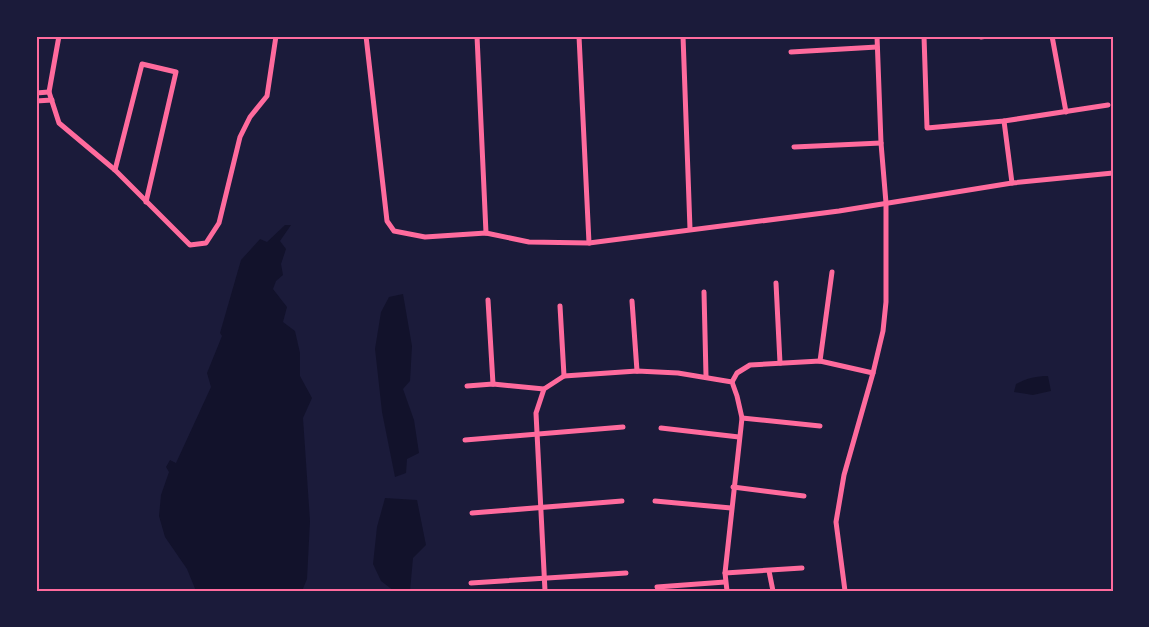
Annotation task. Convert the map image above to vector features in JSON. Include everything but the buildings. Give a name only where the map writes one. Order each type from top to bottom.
[{"type":"street","points":[[59,36],[50,92],[59,123],[115,170],[190,245],[206,242],[219,223],[240,136],[250,117],[267,96],[276,36]]},
{"type":"street","points":[[366,36],[387,221],[394,231],[425,237],[486,233],[529,242],[589,243],[886,203],[1012,183],[1113,173]]},
{"type":"street","points":[[477,36],[486,233]]},
{"type":"street","points":[[579,36],[589,243]]},
{"type":"street","points":[[683,36],[690,229]]},
{"type":"street","points":[[845,591],[836,522],[844,475],[873,373],[886,302],[886,203],[881,143],[877,36]]},
{"type":"street","points":[[924,36],[927,128],[1004,121],[1108,105]]},
{"type":"street","points":[[981,37],[987,36]]},
{"type":"street","points":[[1052,36],[1066,112]]},
{"type":"street","points":[[792,52],[877,47]]},
{"type":"street","points":[[115,170],[142,64],[176,72],[146,202]]},
{"type":"street","points":[[36,93],[50,92]]},
{"type":"street","points":[[36,101],[52,100]]},
{"type":"street","points":[[1004,121],[1012,183]]},
{"type":"street","points":[[794,147],[881,143]]},
{"type":"street","points":[[820,361],[832,272]]},
{"type":"street","points":[[776,283],[780,363]]},
{"type":"street","points":[[704,292],[706,376]]},
{"type":"street","points":[[488,300],[493,384]]},
{"type":"street","points":[[632,301],[637,371]]},
{"type":"street","points":[[560,306],[564,376]]},
{"type":"street","points":[[727,591],[725,573],[742,418],[732,382],[737,373],[750,366],[820,361],[873,373]]},
{"type":"street","points":[[545,591],[536,413],[544,389],[564,376],[637,371],[706,376],[732,382]]},
{"type":"street","points":[[467,386],[493,384],[544,389]]},
{"type":"street","points":[[742,418],[820,426]]},
{"type":"street","points":[[465,440],[622,428]]},
{"type":"street","points":[[661,428],[739,437]]},
{"type":"street","points":[[733,487],[804,496]]},
{"type":"street","points":[[472,513],[622,501]]},
{"type":"street","points":[[655,501],[731,508]]},
{"type":"street","points":[[725,573],[802,568]]},
{"type":"street","points":[[769,571],[773,591]]},
{"type":"street","points":[[471,583],[626,573]]},
{"type":"street","points":[[657,587],[684,588],[725,582]]},
{"type":"shaded area","points":[[285,225],[291,225],[280,241],[286,249],[281,264],[283,275],[276,281],[273,289],[287,307],[283,322],[295,331],[300,353],[300,376],[312,398],[303,418],[310,521],[307,579],[302,591],[196,591],[187,569],[165,537],[159,516],[161,495],[169,472],[166,467],[170,460],[176,463],[211,387],[207,373],[222,336],[220,333],[241,260],[260,239],[267,242]]},
{"type":"shaded area","points":[[403,294],[412,346],[410,381],[403,389],[414,420],[419,453],[407,459],[406,473],[395,477],[382,412],[375,349],[381,312],[389,297]]},
{"type":"shaded area","points":[[1040,376],[1048,376],[1051,391],[1033,395],[1014,392],[1016,384],[1020,382]]},
{"type":"shaded area","points":[[385,498],[417,500],[426,545],[413,558],[410,591],[394,591],[381,581],[373,564],[377,527]]}]
